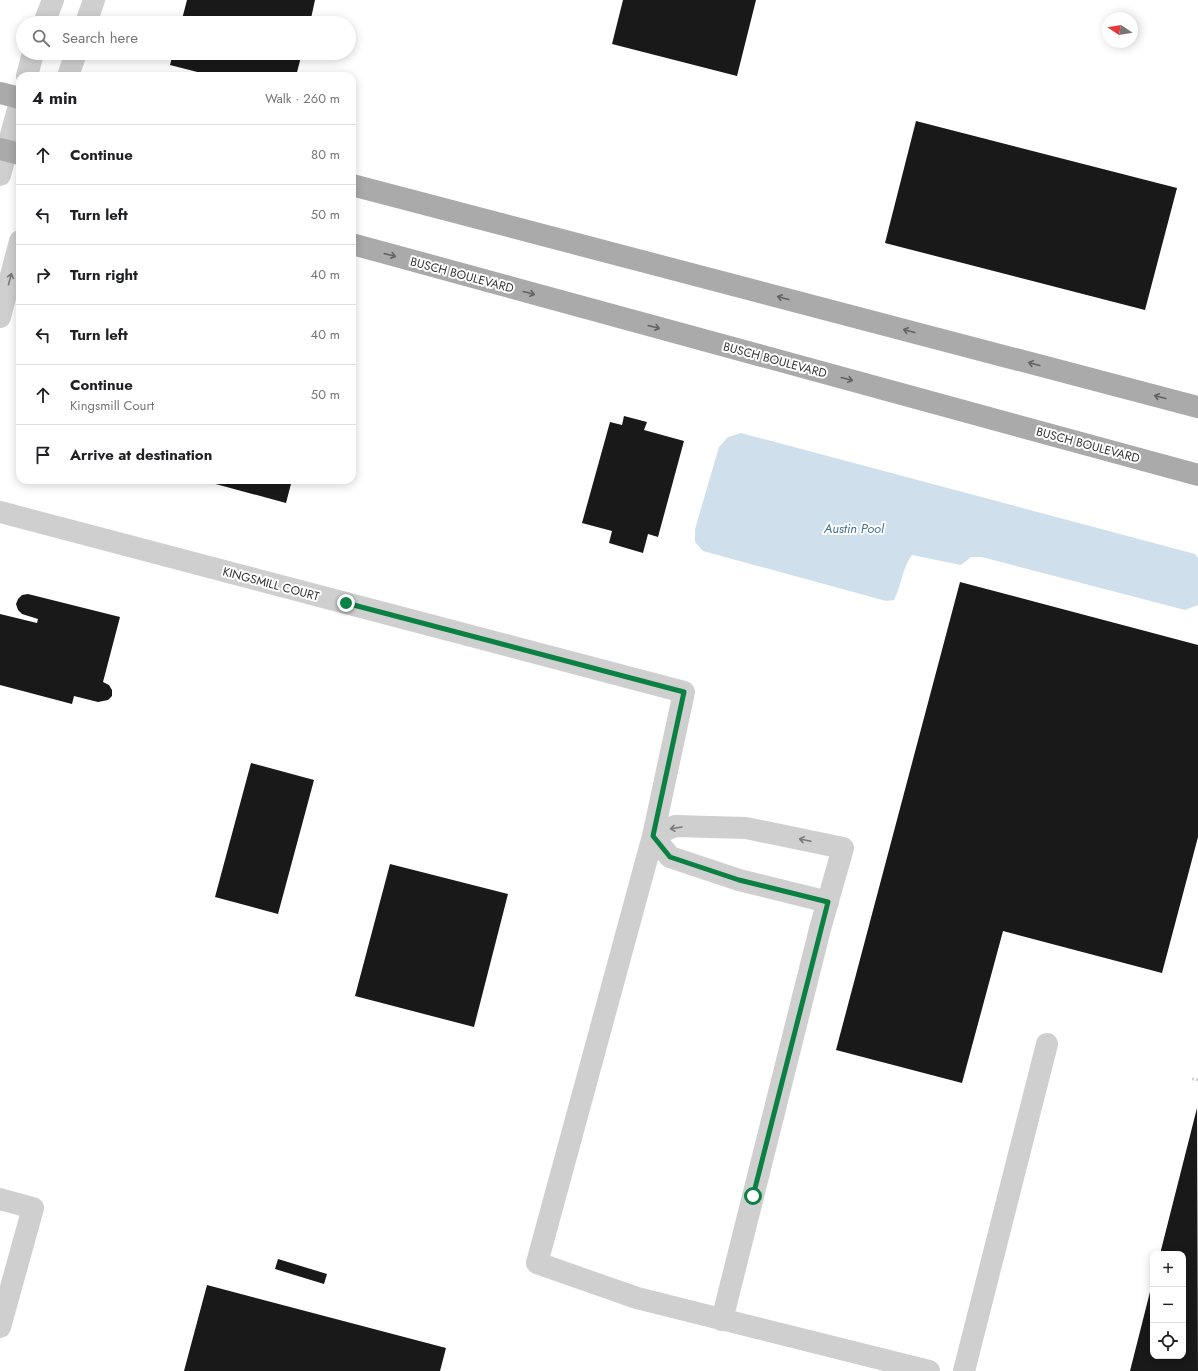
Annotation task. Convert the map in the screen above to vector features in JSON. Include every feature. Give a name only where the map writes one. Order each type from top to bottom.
[{"type":"main road","points":[[0,93],[16,97]]},
{"type":"main road","points":[[356,186],[1198,406]]},
{"type":"main road","name":"BUSCH BOULEVARD","points":[[356,245],[1198,475]]},
{"type":"street","points":[[47,16],[53,0]]},
{"type":"street","points":[[88,16],[94,0]]},
{"type":"street","points":[[28,72],[31,60]]},
{"type":"street","points":[[69,72],[74,60]]},
{"type":"street","points":[[0,175],[9,151],[16,120]]},
{"type":"street","points":[[0,317],[16,256]]},
{"type":"street","name":"KINGSMILL COURT","points":[[0,512],[684,692],[653,836]]},
{"type":"street","points":[[653,836],[675,826],[746,828],[843,848],[722,1320]]},
{"type":"street","points":[[653,836],[670,857],[739,880],[828,902]]},
{"type":"street","points":[[653,836],[537,1263],[637,1298],[929,1371]]},
{"type":"street","points":[[964,1371],[1047,1044]]},
{"type":"street","points":[[0,1199],[33,1208],[0,1327]]},
{"type":"path","points":[[1192,1079],[1198,1080]]},
{"type":"water","name":"Austin Pool","points":[[741,433],[1195,554],[1198,558],[1198,605],[1185,610],[982,557],[971,557],[961,565],[912,555],[906,565],[894,600],[886,601],[703,551],[695,542],[695,529],[719,447],[728,437]]},
{"type":"building","points":[[187,0],[315,0],[312,16],[183,16]]},
{"type":"building","points":[[623,0],[756,0],[737,76],[612,44]]},
{"type":"building","points":[[171,60],[300,60],[297,72],[197,72],[170,65]]},
{"type":"building","points":[[916,121],[1177,188],[1145,310],[885,243]]},
{"type":"building","points":[[624,416],[647,422],[644,430],[684,441],[658,537],[648,534],[643,553],[609,543],[612,531],[582,523],[610,422],[622,425]]},
{"type":"building","points":[[216,484],[291,484],[286,503]]},
{"type":"building","points":[[960,582],[1198,645],[1198,837],[1162,973],[1003,931],[962,1083],[836,1050]]},
{"type":"building","points":[[28,594],[120,617],[103,682],[109,685],[112,690],[112,696],[108,700],[98,702],[74,696],[72,704],[0,685],[0,614],[37,623],[38,619],[22,614],[18,610],[16,604],[22,595]]},
{"type":"building","points":[[251,763],[314,780],[278,914],[215,897]]},
{"type":"building","points":[[390,864],[508,894],[474,1027],[355,996]]},
{"type":"building","points":[[1197,1108],[1198,1371],[1130,1371],[1150,1292],[1150,1359],[1186,1359],[1186,1251],[1161,1251]]},
{"type":"building","points":[[278,1259],[327,1274],[324,1284],[275,1269]]},
{"type":"building","points":[[207,1285],[446,1348],[440,1371],[184,1371]]},
{"type":"route","points":[[346,603],[684,692],[653,836],[670,857],[739,880],[828,902],[753,1196]]}]
